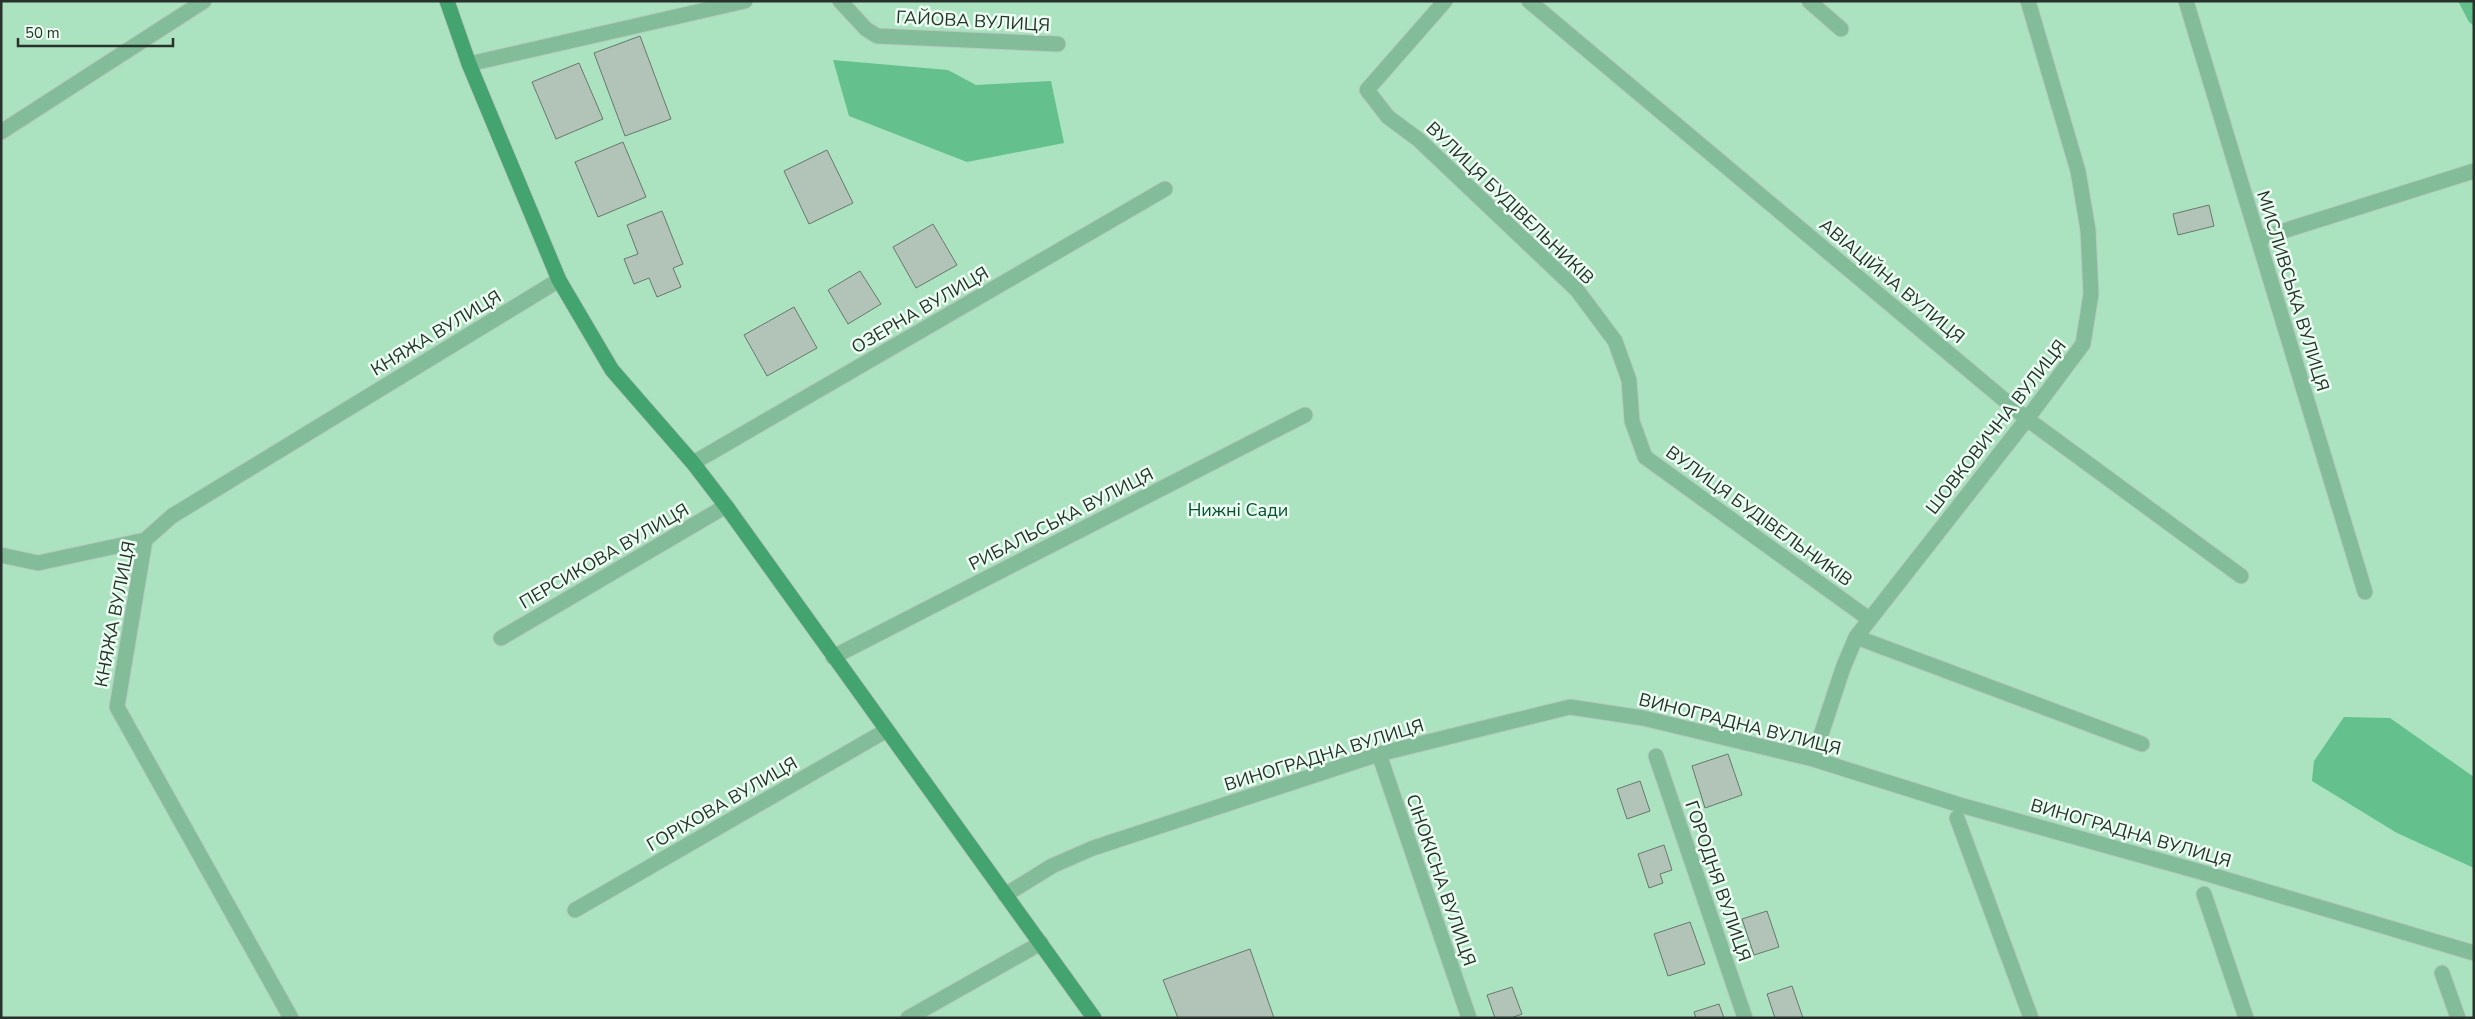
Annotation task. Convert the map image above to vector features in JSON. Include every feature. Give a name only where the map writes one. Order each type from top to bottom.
[{"type":"street","points":[[1,132],[204,1]]},
{"type":"street","points":[[447,1],[469,64],[559,280],[612,370],[693,463],[726,506],[1005,895],[1042,943],[1094,1018]]},
{"type":"street","points":[[469,64],[745,1]]},
{"type":"street","name":"ГАЙОВА ВУЛИЦЯ","points":[[840,1],[866,29],[878,36],[1058,44]]},
{"type":"street","name":"ВУЛИЦЯ БУДІВЕЛЬНИКІВ","points":[[1445,1],[1367,90],[1388,117],[1419,140],[1577,290],[1615,341],[1629,380],[1632,421],[1645,456],[1869,620]]},
{"type":"street","name":"АВІАЦІЙНА ВУЛИЦЯ","points":[[1529,1],[2028,419],[2241,576]]},
{"type":"street","points":[[1809,1],[1841,29]]},
{"type":"street","name":"ШОВКОВИЧНА ВУЛИЦЯ","points":[[1812,759],[1843,668],[1856,637],[2028,419],[2084,344],[2090,294],[2088,230],[2078,171],[2028,1]]},
{"type":"street","name":"МИСЛИВСЬКА ВУЛИЦЯ","points":[[2186,1],[2365,592]]},
{"type":"street","points":[[2258,239],[2474,171]]},
{"type":"street","name":"ОЗЕРНА ВУЛИЦЯ","points":[[693,463],[1165,189]]},
{"type":"street","name":"КНЯЖА ВУЛИЦЯ","points":[[291,1018],[116,707],[145,540],[172,516],[559,280]]},
{"type":"street","name":"РИБАЛЬСЬКА ВУЛИЦЯ","points":[[833,657],[1305,415]]},
{"type":"street","name":"ПЕРСИКОВА ВУЛИЦЯ","points":[[501,638],[726,506]]},
{"type":"street","points":[[1,555],[38,563],[145,540]]},
{"type":"street","points":[[1856,637],[2142,744]]},
{"type":"street","name":"ВИНОГРАДНА ВУЛИЦЯ","points":[[1005,895],[1052,866],[1093,848],[1378,754],[1570,707],[1643,718],[1812,759],[1960,805],[2200,872],[2474,953]]},
{"type":"street","name":"ГОРІХОВА ВУЛИЦЯ","points":[[576,910],[887,730]]},
{"type":"street","name":"СІНОКІСНА ВУЛИЦЯ","points":[[1378,754],[1469,1018]]},
{"type":"street","name":"ГОРОДНЯ ВУЛИЦЯ","points":[[1656,756],[1745,1018]]},
{"type":"street","points":[[1957,818],[2031,1018]]},
{"type":"street","points":[[2204,894],[2246,1018]]},
{"type":"street","points":[[908,1018],[1042,943]]},
{"type":"street","points":[[2442,972],[2458,1018]]},
{"type":"green space","name":"Нижні Сади","points":[[1,1],[2474,1],[2474,1018],[1,1018]]},
{"type":"shaded area","points":[[2458,1],[2474,1],[2474,26],[2469,22]]},
{"type":"shaded area","points":[[833,60],[948,70],[976,85],[1051,81],[1064,143],[967,162],[849,116]]},
{"type":"shaded area","points":[[2344,717],[2390,718],[2474,777],[2474,868],[2397,833],[2312,781],[2314,761]]},
{"type":"building","points":[[640,36],[671,119],[625,136],[594,53]]},
{"type":"building","points":[[579,63],[603,119],[556,139],[532,82]]},
{"type":"building","points":[[623,142],[646,197],[598,217],[575,162]]},
{"type":"building","points":[[827,150],[853,203],[809,224],[784,171]]},
{"type":"building","points":[[2209,205],[2214,226],[2178,235],[2173,214]]},
{"type":"building","points":[[662,211],[683,264],[673,268],[681,287],[657,297],[649,278],[634,284],[624,259],[638,254],[627,225]]},
{"type":"building","points":[[933,224],[957,265],[916,288],[893,247]]},
{"type":"building","points":[[860,271],[881,304],[848,324],[828,290]]},
{"type":"building","points":[[794,307],[817,348],[767,376],[744,335]]},
{"type":"building","points":[[1728,754],[1742,795],[1705,808],[1692,766]]},
{"type":"building","points":[[1640,781],[1650,811],[1627,819],[1617,789]]},
{"type":"building","points":[[1664,845],[1672,870],[1660,874],[1663,883],[1649,888],[1638,854]]},
{"type":"building","points":[[1767,911],[1779,947],[1754,955],[1742,919]]},
{"type":"building","points":[[1690,922],[1705,964],[1668,976],[1654,934]]},
{"type":"building","points":[[1250,949],[1274,1018],[1178,1018],[1163,980]]},
{"type":"building","points":[[1792,986],[1803,1018],[1775,1018],[1767,994]]},
{"type":"building","points":[[1512,987],[1522,1014],[1511,1018],[1495,1018],[1487,995]]},
{"type":"building","points":[[1719,1004],[1724,1018],[1696,1018],[1694,1012]]}]
